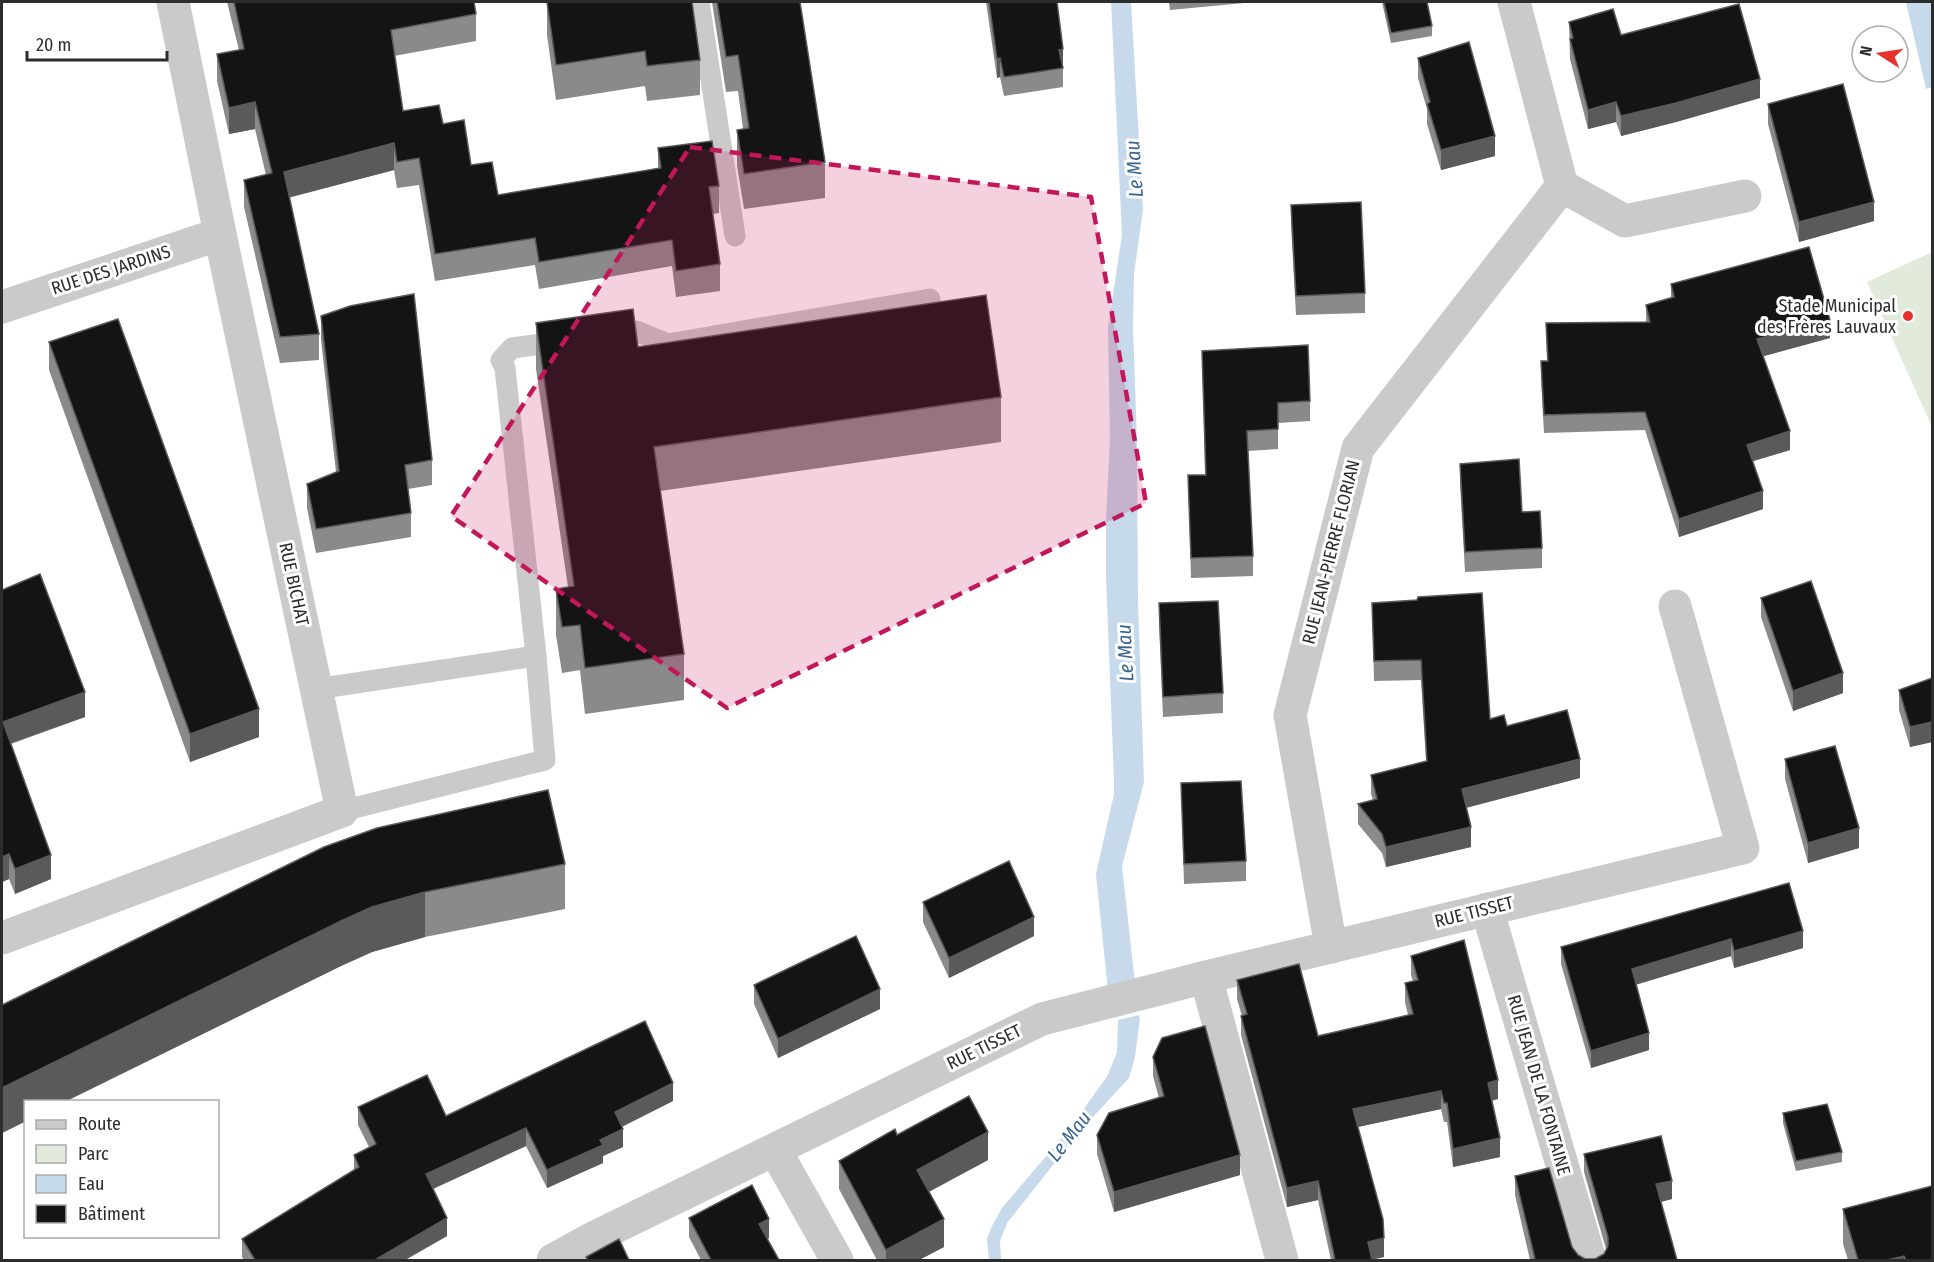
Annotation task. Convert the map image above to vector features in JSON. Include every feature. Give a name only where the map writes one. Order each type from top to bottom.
[{"type":"street","name":"RUE BICHAT","points":[[173,2],[219,234],[342,811]]},
{"type":"street","points":[[1514,2],[1562,186],[1625,221],[1745,196]]},
{"type":"street","name":"RUE JEAN-PIERRE FLORIAN","points":[[1331,947],[1290,716],[1358,448],[1562,186]]},
{"type":"street","name":"RUE DES JARDINS","points":[[2,306],[219,234]]},
{"type":"street","name":"RUE TISSET","points":[[553,1260],[1042,1019],[1206,977],[1743,848],[1675,606]]},
{"type":"street","points":[[2,938],[342,811]]},
{"type":"street","name":"RUE JEAN DE LA FONTAINE","points":[[1487,909],[1590,1260]]},
{"type":"street","points":[[1206,977],[1282,1260]]},
{"type":"street","points":[[775,1150],[837,1260]]},
{"type":"lane","points":[[699,2],[735,236]]},
{"type":"lane","points":[[342,811],[544,760],[536,656],[505,368],[501,360],[512,348],[636,331],[668,344],[930,299]]},
{"type":"lane","points":[[316,689],[536,656]]},
{"type":"highlighted area","points":[[690,147],[1091,197],[1146,503],[727,708],[451,516]]},
{"type":"green space","name":"Stade Municipal des Frères Lauvaux","points":[[1932,252],[1932,427],[1867,282]]},
{"type":"water","name":"Le Mau","points":[[1111,2],[1131,2],[1143,210],[1134,274],[1133,327],[1144,782],[1122,866],[1136,992],[1109,1001],[1096,874],[1114,794],[1106,577],[1110,440],[1108,327],[1122,235]]},
{"type":"water","points":[[1906,2],[1932,2],[1932,87],[1926,89]]},
{"type":"water","name":"Le Mau","points":[[1139,1015],[1135,1057],[1129,1078],[1080,1131],[1007,1223],[1000,1241],[1001,1260],[989,1260],[987,1239],[1002,1208],[1071,1127],[1108,1075],[1117,1052],[1118,1020]]},
{"type":"building","points":[[234,2],[474,2],[476,14],[391,30],[403,111],[439,105],[443,124],[464,120],[471,165],[492,162],[498,195],[661,168],[658,148],[712,141],[719,186],[709,187],[720,264],[676,271],[672,240],[539,262],[535,238],[435,254],[419,158],[397,162],[394,143],[284,172],[319,334],[280,337],[244,180],[272,173],[255,102],[229,108],[217,54],[244,49]]},
{"type":"building","points":[[547,2],[692,2],[700,60],[647,66],[645,51],[556,65]]},
{"type":"building","points":[[717,2],[800,2],[825,162],[744,174],[737,130],[749,128],[738,55],[726,57]]},
{"type":"building","points":[[989,2],[1057,2],[1063,49],[1059,50],[1063,68],[1004,77],[1000,58],[997,59]]},
{"type":"building","points":[[1384,2],[1427,2],[1432,26],[1391,33]]},
{"type":"building","points":[[1739,4],[1760,79],[1621,116],[1616,102],[1588,110],[1570,39],[1573,38],[1569,22],[1613,9],[1621,35]]},
{"type":"building","points":[[1469,42],[1495,136],[1441,150],[1427,104],[1430,102],[1418,58]]},
{"type":"building","points":[[1843,84],[1874,202],[1799,222],[1768,104]]},
{"type":"building","points":[[1361,202],[1365,293],[1296,296],[1291,205]]},
{"type":"building","points":[[1809,247],[1830,320],[1757,339],[1790,431],[1747,445],[1763,491],[1679,519],[1645,412],[1544,415],[1541,361],[1548,361],[1546,323],[1650,322],[1646,305],[1674,297],[1671,284]]},
{"type":"building","points":[[414,294],[432,460],[405,465],[411,513],[316,529],[307,484],[339,471],[321,316],[350,306]]},
{"type":"building","points":[[986,295],[1001,397],[654,447],[684,654],[585,668],[580,625],[562,627],[556,589],[574,586],[536,323],[633,309],[638,347]]},
{"type":"building","points":[[118,319],[259,709],[190,734],[49,342]]},
{"type":"building","points":[[1308,345],[1310,401],[1278,403],[1278,429],[1247,431],[1253,556],[1191,558],[1188,475],[1206,475],[1202,351]]},
{"type":"building","points":[[1519,459],[1522,512],[1540,511],[1542,548],[1465,552],[1460,464]]},
{"type":"building","points":[[40,574],[85,692],[3,722],[51,855],[15,869],[9,854],[2,857],[2,590]]},
{"type":"building","points":[[1811,581],[1843,673],[1793,691],[1761,598]]},
{"type":"building","points":[[1482,593],[1490,719],[1504,715],[1507,726],[1567,710],[1580,759],[1462,789],[1471,827],[1386,847],[1382,834],[1358,804],[1377,799],[1371,775],[1427,761],[1421,660],[1374,661],[1372,603],[1417,600],[1418,597]]},
{"type":"building","points":[[1218,601],[1223,693],[1163,697],[1159,603]]},
{"type":"building","points":[[1932,678],[1932,722],[1910,727],[1899,690]]},
{"type":"building","points":[[1835,746],[1859,828],[1808,843],[1785,759]]},
{"type":"building","points":[[1241,781],[1246,861],[1184,864],[1181,783]]},
{"type":"building","points":[[548,790],[565,864],[425,892],[372,907],[2,1088],[2,1005],[324,847],[377,828]]},
{"type":"building","points":[[1009,861],[1034,917],[949,958],[923,902]]},
{"type":"building","points":[[1789,883],[1803,931],[1734,951],[1731,939],[1632,969],[1649,1033],[1591,1051],[1561,947]]},
{"type":"building","points":[[856,936],[880,989],[778,1039],[754,985]]},
{"type":"building","points":[[1464,940],[1498,1080],[1488,1083],[1500,1138],[1453,1149],[1447,1103],[1444,1103],[1441,1091],[1353,1109],[1383,1219],[1384,1238],[1368,1242],[1372,1260],[1335,1260],[1318,1181],[1287,1188],[1241,1016],[1247,1014],[1237,980],[1299,964],[1318,1036],[1413,1014],[1405,983],[1418,980],[1411,956]]},
{"type":"building","points":[[645,1021],[673,1083],[615,1112],[623,1129],[600,1140],[603,1145],[547,1170],[526,1128],[426,1174],[447,1218],[375,1260],[255,1260],[242,1239],[359,1167],[354,1155],[376,1144],[358,1107],[427,1075],[446,1116]]},
{"type":"building","points":[[1205,1026],[1240,1155],[1114,1192],[1097,1135],[1109,1113],[1164,1096],[1153,1057],[1162,1038]]},
{"type":"building","points":[[969,1096],[988,1132],[917,1170],[944,1219],[886,1250],[839,1161],[895,1129],[897,1135]]},
{"type":"building","points":[[1827,1104],[1842,1152],[1796,1161],[1783,1113]]},
{"type":"building","points":[[1661,1136],[1672,1181],[1656,1184],[1677,1260],[1529,1260],[1535,1259],[1515,1176],[1549,1168],[1572,1247],[1578,1255],[1585,1259],[1595,1259],[1604,1254],[1608,1246],[1608,1237],[1584,1154]]},
{"type":"building","points":[[752,1185],[769,1219],[759,1224],[779,1260],[711,1260],[689,1218]]},
{"type":"building","points":[[1932,1186],[1932,1260],[1906,1260],[1904,1256],[1887,1260],[1858,1260],[1843,1209]]},
{"type":"building","points":[[619,1239],[629,1260],[588,1260],[586,1257]]},
{"type":"place","name":"Stade Municipal des Frères Lauvaux","points":[[1908,316]]}]
